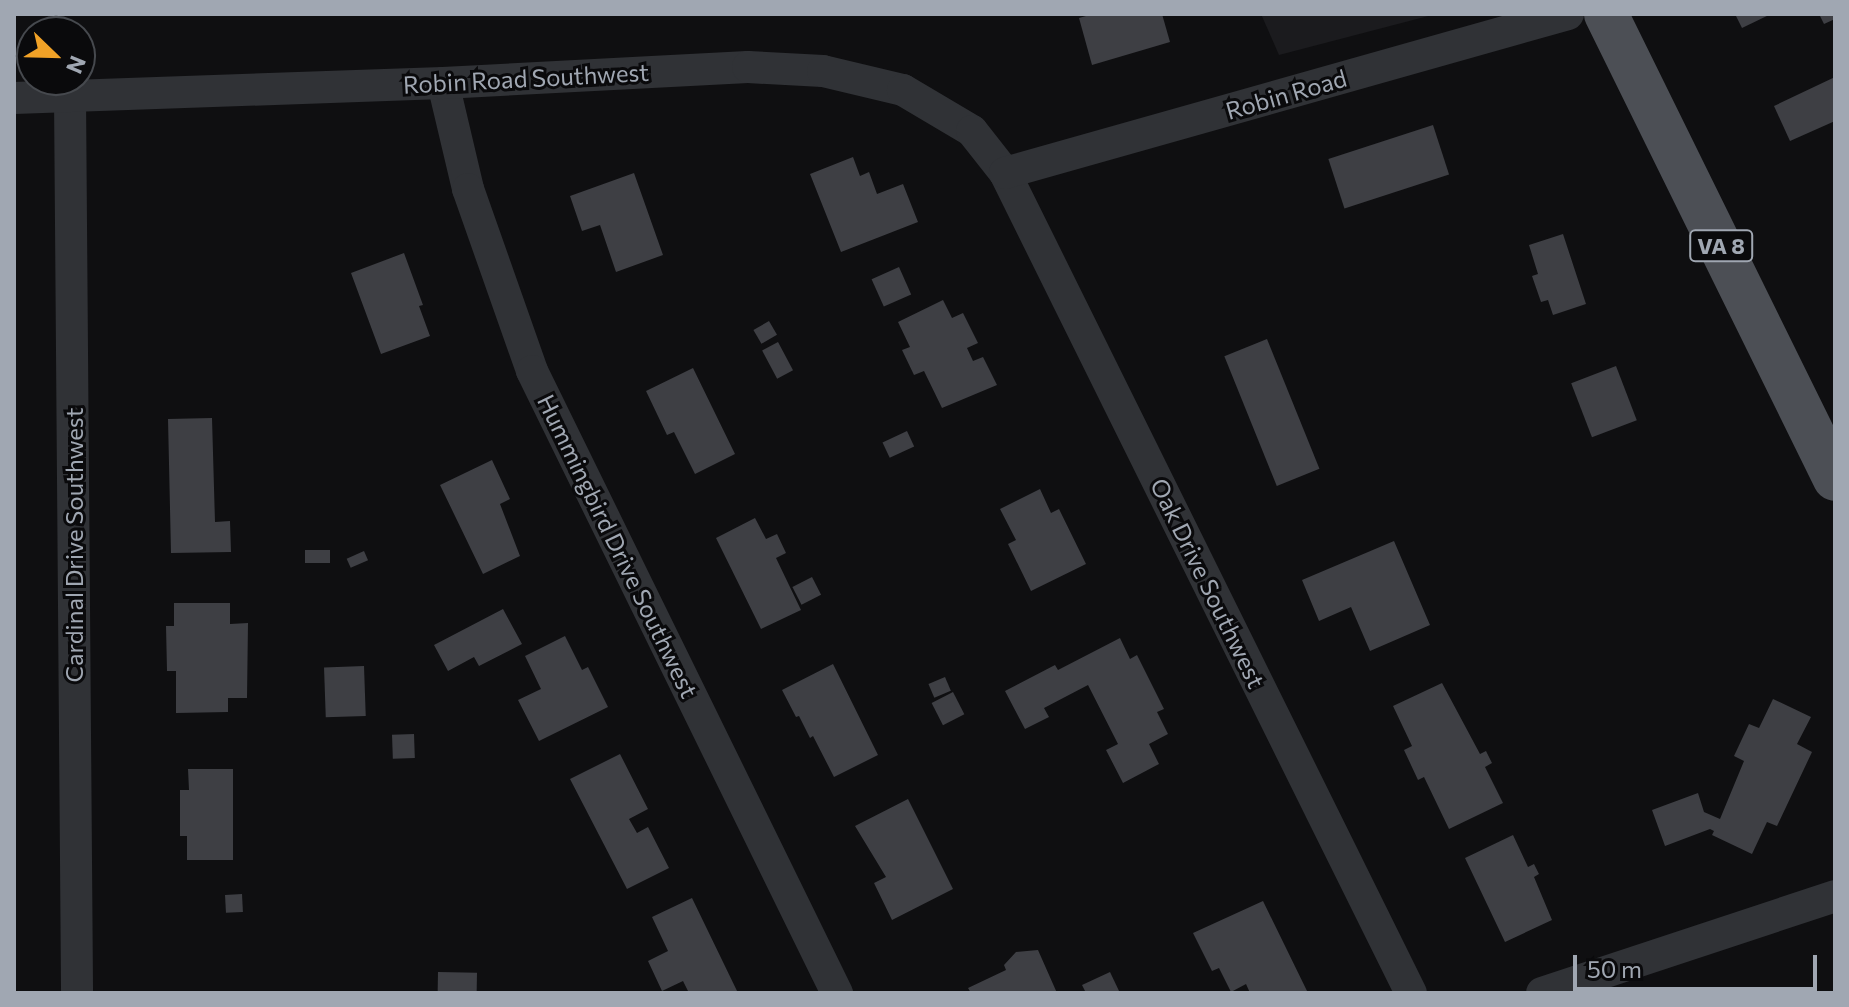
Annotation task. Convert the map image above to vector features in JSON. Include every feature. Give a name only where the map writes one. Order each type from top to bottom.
[{"type":"main road","name":"VA 8","points":[[1606,14],[1835,479]]},
{"type":"street","name":"Robin Road","points":[[1005,173],[1568,14]]},
{"type":"street","name":"Robin Road Southwest","points":[[96,95],[443,83],[748,67],[823,71],[903,90],[972,131],[1005,173]]},
{"type":"street","name":"Hummingbird Drive Southwest","points":[[443,83],[468,189],[532,371],[837,993]]},
{"type":"street","name":"Robin Road Southwest","points":[[14,98],[70,96]]},
{"type":"street","name":"Cardinal Drive Southwest","points":[[70,96],[77,993]]},
{"type":"street","name":"Oak Drive Southwest","points":[[1005,173],[1411,993]]},
{"type":"street","points":[[1542,993],[1835,896]]},
{"type":"shaded area","points":[[1261,14],[1436,14],[1279,55]]},
{"type":"building","points":[[1093,14],[1162,14],[1170,42],[1092,65],[1079,18]]},
{"type":"building","points":[[1735,14],[1771,14],[1742,28]]},
{"type":"building","points":[[1819,14],[1835,14],[1835,19],[1824,24]]},
{"type":"building","points":[[1835,77],[1835,121],[1790,141],[1774,106]]},
{"type":"building","points":[[1433,125],[1449,174],[1344,208],[1328,159]]},
{"type":"building","points":[[853,157],[860,176],[869,172],[877,194],[903,184],[918,222],[841,252],[810,174]]},
{"type":"building","points":[[634,173],[663,255],[616,272],[600,225],[582,231],[570,196]]},
{"type":"building","points":[[1563,234],[1586,304],[1553,315],[1548,300],[1541,302],[1532,276],[1538,274],[1529,245]]},
{"type":"building","points":[[404,253],[423,305],[419,306],[430,336],[381,354],[351,273]]},
{"type":"building","points":[[899,267],[911,294],[884,307],[872,279]]},
{"type":"building","points":[[943,300],[952,318],[963,313],[978,343],[967,348],[973,361],[983,357],[997,385],[942,408],[924,371],[914,375],[902,350],[910,347],[898,322]]},
{"type":"building","points":[[769,321],[777,335],[761,344],[753,330]]},
{"type":"building","points":[[1267,339],[1319,469],[1277,486],[1224,356]]},
{"type":"building","points":[[778,342],[793,370],[777,379],[762,350]]},
{"type":"building","points":[[1616,366],[1637,420],[1592,437],[1571,383]]},
{"type":"building","points":[[693,368],[735,454],[695,474],[674,432],[667,435],[646,391]]},
{"type":"building","points":[[212,418],[215,522],[230,521],[231,552],[171,553],[168,419]]},
{"type":"building","points":[[907,431],[914,446],[890,458],[883,442]]},
{"type":"building","points":[[492,460],[510,499],[500,504],[520,556],[483,574],[440,485]]},
{"type":"building","points":[[1040,489],[1051,513],[1059,509],[1086,564],[1031,591],[1008,544],[1016,540],[1000,509]]},
{"type":"building","points":[[755,518],[766,539],[777,534],[786,553],[776,558],[801,610],[761,629],[716,538]]},
{"type":"building","points":[[1394,541],[1430,625],[1370,651],[1351,607],[1319,621],[1302,580]]},
{"type":"building","points":[[305,550],[330,550],[330,563],[305,563]]},
{"type":"building","points":[[364,551],[368,560],[351,568],[347,559]]},
{"type":"building","points":[[812,577],[821,595],[801,605],[792,587]]},
{"type":"building","points":[[174,603],[230,603],[230,624],[248,623],[247,698],[228,698],[228,712],[176,713],[176,671],[167,671],[166,626],[174,626]]},
{"type":"building","points":[[503,609],[522,644],[479,666],[474,657],[448,671],[434,645]]},
{"type":"building","points":[[565,636],[582,670],[588,667],[608,707],[539,741],[518,700],[541,689],[525,656]]},
{"type":"building","points":[[1120,638],[1130,659],[1137,655],[1164,709],[1157,712],[1168,734],[1149,744],[1159,764],[1123,783],[1106,750],[1118,744],[1088,685],[1044,708],[1049,717],[1025,729],[1005,691],[1055,665],[1058,670]]},
{"type":"building","points":[[833,664],[878,755],[834,777],[813,736],[810,738],[782,690]]},
{"type":"building","points":[[364,666],[366,716],[326,717],[324,667]]},
{"type":"building","points":[[945,677],[951,691],[934,698],[928,684]]},
{"type":"building","points":[[1442,683],[1480,754],[1486,751],[1492,763],[1485,767],[1503,803],[1449,829],[1424,777],[1418,780],[1404,750],[1412,746],[1393,706]]},
{"type":"building","points":[[953,692],[964,714],[943,725],[932,703]]},
{"type":"building","points":[[1773,699],[1811,717],[1797,744],[1812,752],[1777,826],[1767,822],[1752,854],[1712,835],[1714,831],[1710,829],[1665,846],[1652,810],[1698,793],[1704,812],[1720,819],[1744,761],[1734,756],[1749,724],[1759,728]]},
{"type":"building","points":[[414,734],[415,758],[393,759],[392,735]]},
{"type":"building","points":[[620,754],[648,809],[629,819],[637,833],[648,827],[669,868],[627,889],[570,779]]},
{"type":"building","points":[[188,769],[233,769],[233,860],[187,860],[187,836],[180,836],[180,790],[189,790]]},
{"type":"building","points":[[908,799],[953,889],[892,920],[874,883],[886,877],[855,826]]},
{"type":"building","points":[[1513,835],[1528,867],[1534,864],[1539,874],[1534,877],[1552,920],[1505,942],[1465,858]]},
{"type":"building","points":[[242,894],[243,912],[226,913],[225,895]]},
{"type":"building","points":[[692,898],[738,993],[689,993],[683,981],[662,991],[648,961],[668,951],[652,917]]},
{"type":"building","points":[[1263,901],[1308,993],[1250,993],[1246,984],[1231,992],[1219,968],[1212,971],[1193,933]]},
{"type":"building","points":[[1038,950],[1057,993],[971,993],[968,988],[1006,970],[1004,965],[1016,952]]},
{"type":"building","points":[[438,972],[477,973],[477,993],[438,993]]},
{"type":"building","points":[[1110,972],[1120,993],[1086,993],[1082,985]]}]
